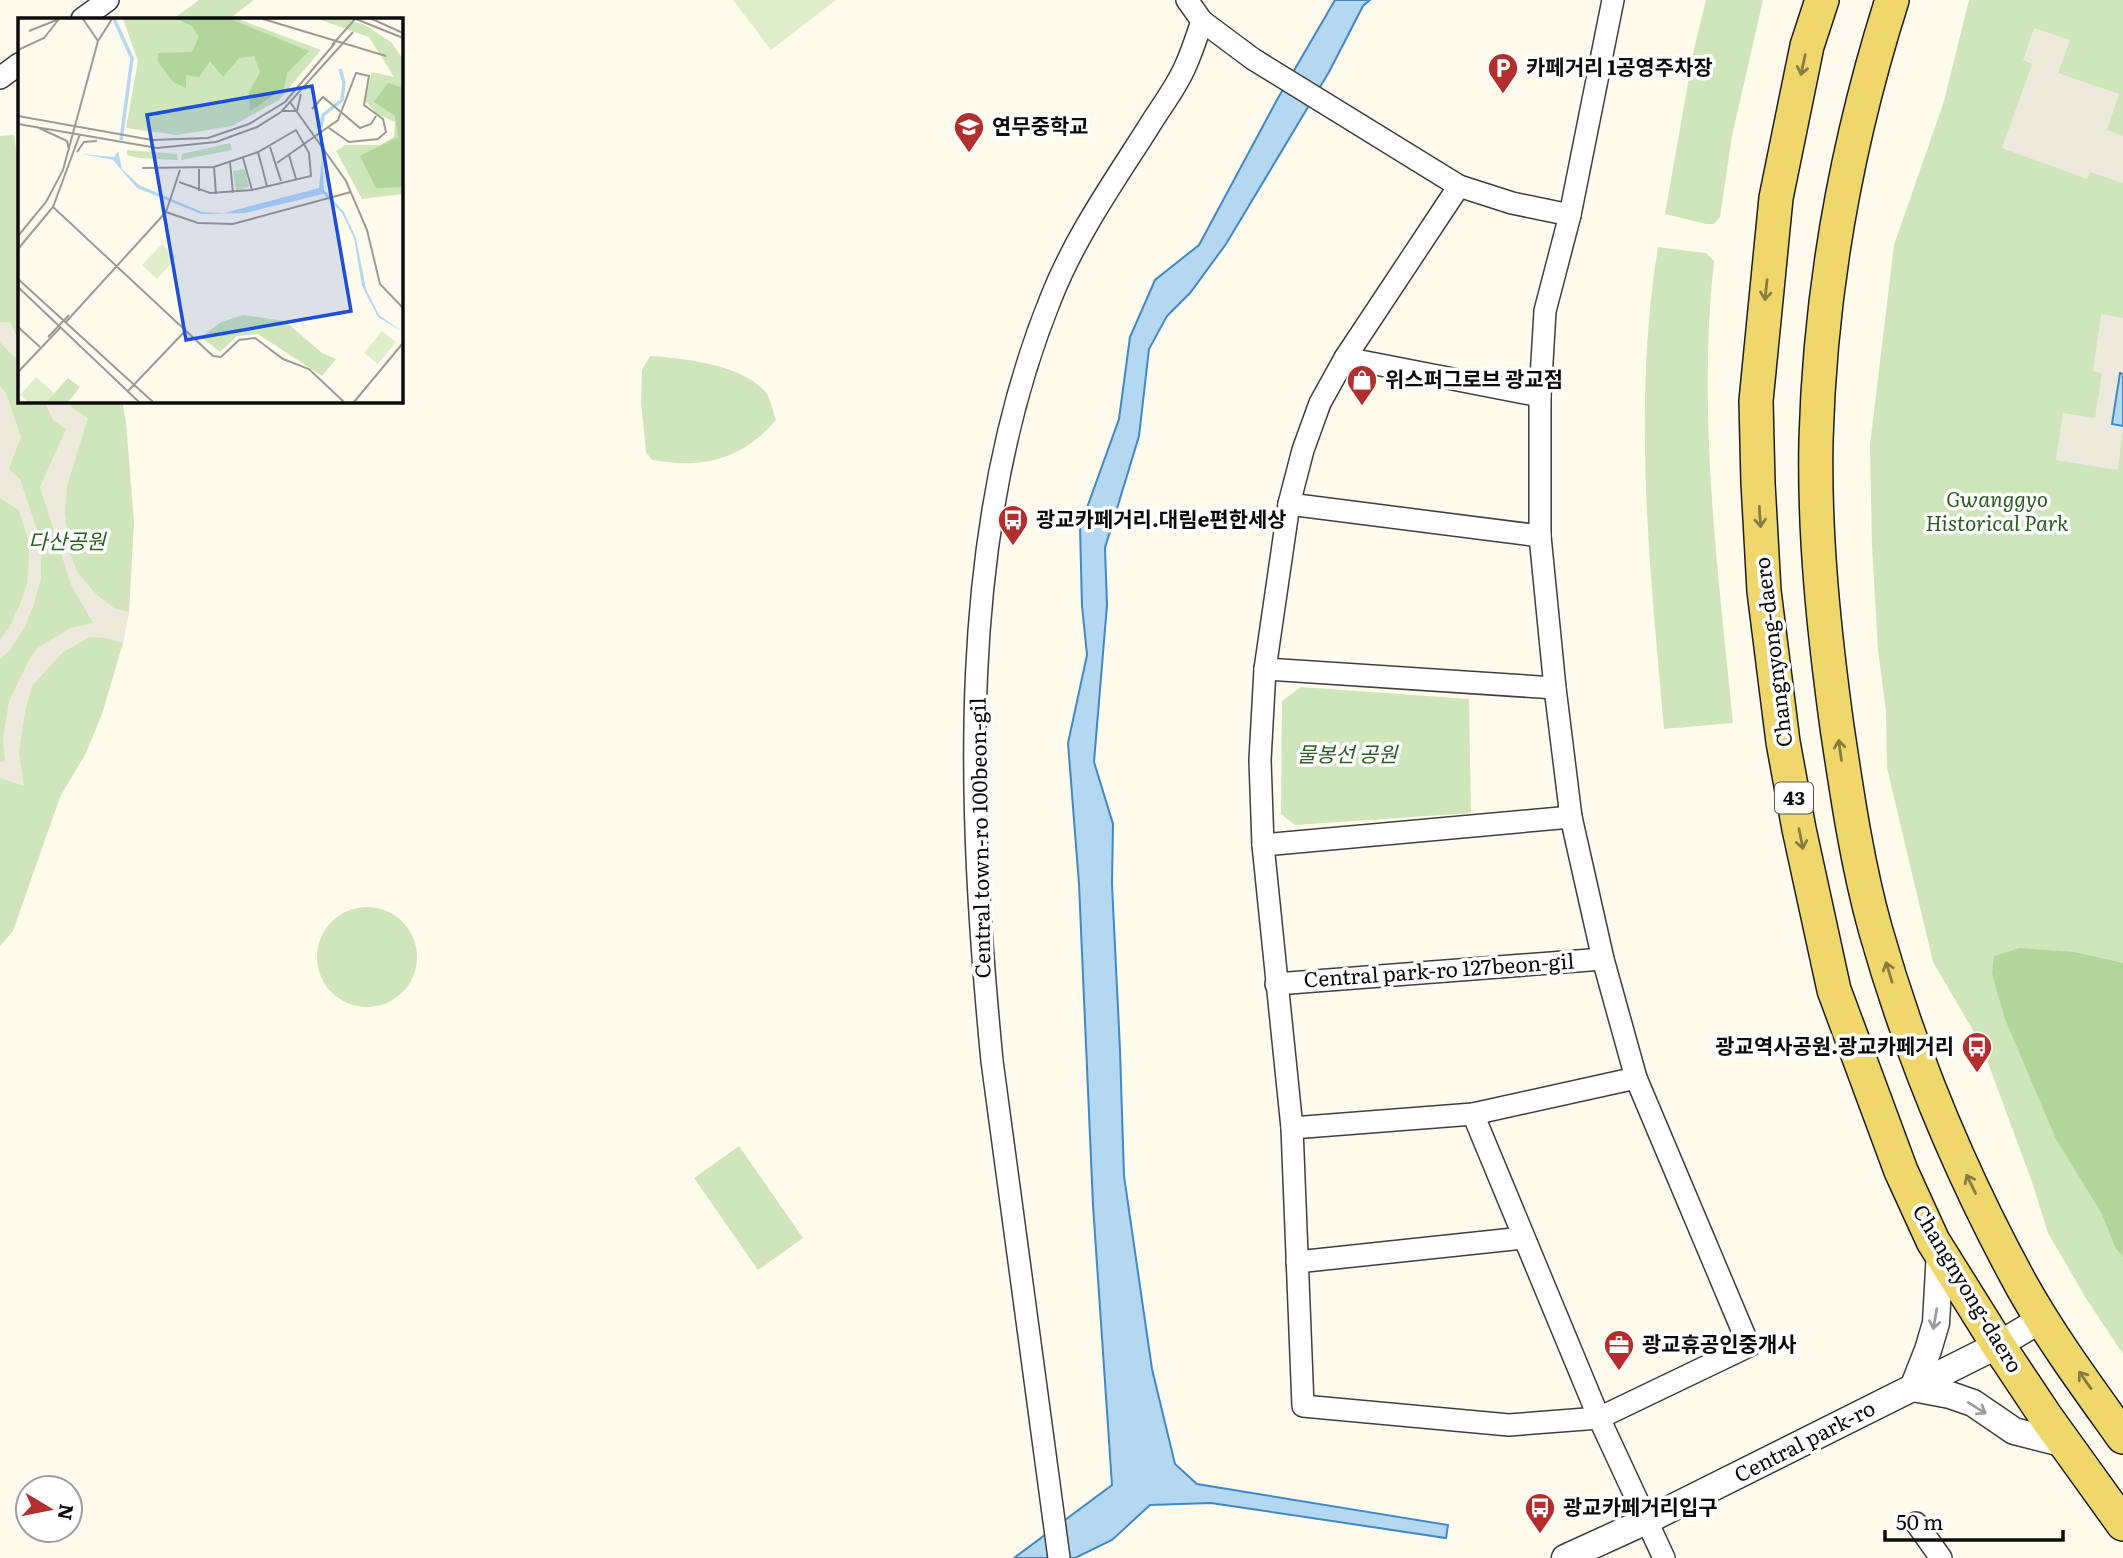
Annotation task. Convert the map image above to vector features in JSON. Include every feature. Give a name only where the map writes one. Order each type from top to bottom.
[{"type":"main road","name":"Changnyong-daero","points":[[1822,0],[1807,46],[1776,198],[1756,401],[1764,591],[1783,742],[1818,920],[1835,990],[1901,1171],[1940,1251],[1998,1346],[2123,1524]]},
{"type":"main road","points":[[1892,0],[1844,183],[1824,331],[1816,442],[1817,527],[1828,657],[1842,764],[1874,925],[1930,1092],[1967,1175],[2022,1286],[2123,1437]]},
{"type":"street","points":[[1186,0],[1202,21],[1266,67],[1459,186],[1512,203],[1570,215]]},
{"type":"street","name":"Central park-ro 127beon-gil","points":[[1459,186],[1345,358],[1320,403],[1303,450],[1289,505],[1265,669],[1260,760],[1263,845],[1292,1128],[1303,1406],[1509,1425],[1599,1418],[1749,1346],[1636,1078],[1603,959],[1572,817],[1555,688],[1540,536],[1540,396],[1545,311],[1570,215],[1613,0]]},
{"type":"street","name":"Central town-ro 100beon-gil","points":[[1059,1558],[992,1061],[979,902],[976,722],[987,544],[996,484],[1011,420],[1030,354],[1051,298],[1075,244],[1185,69],[1202,21]]},
{"type":"street","points":[[0,78],[18,65]]},
{"type":"street","points":[[1345,358],[1540,396]]},
{"type":"street","points":[[1289,505],[1540,536]]},
{"type":"street","points":[[1265,669],[1555,688]]},
{"type":"street","points":[[1263,845],[1572,817]]},
{"type":"street","name":"Central park-ro 127beon-gil","points":[[1276,984],[1603,959]]},
{"type":"street","points":[[1292,1128],[1473,1114],[1636,1078]]},
{"type":"street","points":[[1473,1114],[1599,1418],[1664,1558]]},
{"type":"street","points":[[1297,1262],[1523,1238]]},
{"type":"street","points":[[1940,1251],[1936,1323],[1913,1388],[1950,1395],[1973,1403],[2014,1431],[2065,1444]]},
{"type":"street","name":"Central park-ro","points":[[1565,1558],[1646,1521],[1998,1346],[2042,1319]]},
{"type":"street","points":[[1916,1523],[1941,1558]]},
{"type":"green space","points":[[199,0],[254,0],[230,18],[174,18]]},
{"type":"green space","points":[[733,0],[836,0],[771,50]]},
{"type":"green space","points":[[1706,0],[1763,0],[1732,136],[1720,217],[1714,224],[1665,214],[1694,49]]},
{"type":"green space","name":"Gwanggyo Historical Park","points":[[1969,0],[2123,0],[2123,1354],[2087,1300],[2048,1233],[1981,1044],[1933,962],[1887,768],[1886,711],[1878,650],[1872,546],[1870,445],[1894,245],[1944,101]]},
{"type":"green space","name":"다산공원","points":[[14,135],[18,161],[18,402],[122,402],[134,522],[129,612],[123,643],[102,714],[86,753],[60,797],[13,931],[0,946],[0,136]]},
{"type":"green space","points":[[1658,247],[1706,253],[1714,261],[1709,319],[1709,435],[1716,551],[1733,723],[1664,729],[1649,548],[1645,428],[1650,307]]},
{"type":"green space","points":[[650,356],[713,365],[744,376],[767,394],[776,420],[749,444],[720,458],[688,463],[652,460],[646,452],[641,401],[642,370]]},
{"type":"green space","name":"물봉선 공원","points":[[1301,687],[1469,699],[1471,813],[1295,825],[1281,814],[1282,701]]},
{"type":"green space","points":[[367,907],[386,911],[402,922],[413,938],[417,957],[413,976],[402,992],[386,1003],[367,1007],[348,1003],[332,992],[321,976],[317,957],[321,938],[332,922],[348,911]]},
{"type":"green space","points":[[2020,948],[2074,952],[2123,963],[2123,1257],[2115,1247],[2102,1214],[2056,1139],[2005,1019],[1992,974],[1994,956]]},
{"type":"green space","points":[[739,1146],[803,1238],[758,1270],[694,1178]]},
{"type":"shaded area","points":[[2034,28],[2070,40],[2058,73],[2119,94],[2107,130],[2123,136],[2123,183],[2090,172],[2087,179],[2002,148],[2032,64],[2023,60]]},
{"type":"shaded area","points":[[2101,314],[2123,318],[2123,374],[2120,373],[2113,424],[2123,426],[2118,470],[2056,460],[2063,413],[2095,418],[2102,373],[2093,371]]},
{"type":"shaded area","points":[[0,322],[10,322],[18,339],[18,358],[13,356],[0,342]]},
{"type":"shaded area","points":[[0,386],[6,393],[21,437],[9,469],[20,479],[39,536],[41,578],[24,628],[10,650],[0,659],[0,640],[9,628],[27,584],[29,543],[19,510],[0,498]]},
{"type":"shaded area","points":[[44,402],[67,402],[88,418],[67,486],[65,512],[70,554],[78,573],[95,593],[114,608],[129,612],[123,643],[90,637],[63,652],[32,686],[19,753],[24,786],[0,778],[0,762],[5,761],[3,739],[9,701],[36,649],[70,628],[93,623],[71,585],[40,487],[66,429],[53,420]]},
{"type":"water","points":[[1335,0],[1370,0],[1363,6],[1329,72],[1226,244],[1190,293],[1167,316],[1149,349],[1139,436],[1105,548],[1107,605],[1094,762],[1113,824],[1112,884],[1124,1176],[1152,1369],[1175,1464],[1197,1484],[1448,1525],[1446,1538],[1211,1503],[1150,1505],[1112,1540],[1075,1558],[1014,1558],[1112,1485],[1093,1205],[1079,884],[1068,743],[1087,655],[1082,606],[1080,527],[1119,419],[1130,337],[1155,280],[1199,245],[1278,98]]},
{"type":"water","points":[[2120,373],[2123,374],[2123,426],[2112,424]]},
{"type":"place","name":"카페거리 1공영주차장","points":[[1503,95]]},
{"type":"place","name":"연무중학교","points":[[969,154]]},
{"type":"place","name":"위스퍼그로브 광교점","points":[[1362,407]]},
{"type":"place","name":"광교카페거리.대림e편한세상","points":[[1013,547]]},
{"type":"place","name":"광교역사공원.광교카페거리","points":[[1977,1074]]},
{"type":"place","name":"광교휴공인중개사","points":[[1619,1372]]},
{"type":"place","name":"광교카페거리입구","points":[[1540,1535]]}]
